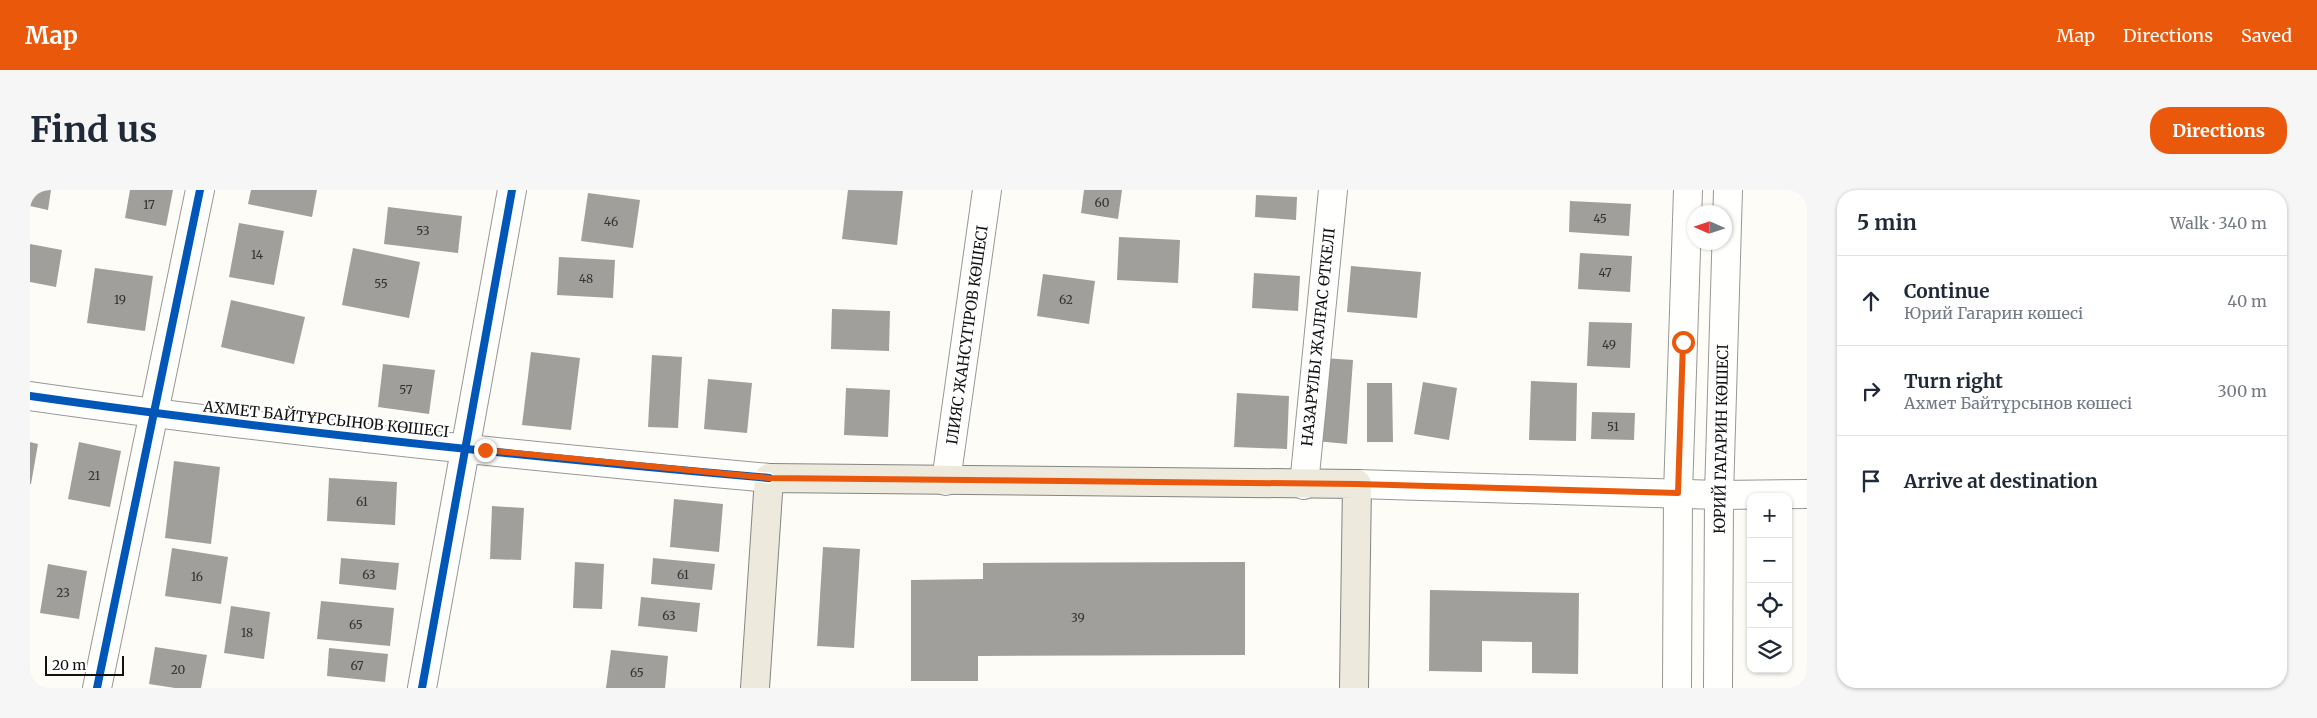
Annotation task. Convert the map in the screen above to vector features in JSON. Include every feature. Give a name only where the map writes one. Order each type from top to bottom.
[{"type":"main road","name":"АХМЕТ БАЙТҰРСЫНОВ КӨШЕСІ","points":[[769,478],[1304,485],[1357,484]]},
{"type":"main road","points":[[755,688],[769,478]]},
{"type":"main road","points":[[1354,688],[1357,484]]},
{"type":"street","points":[[97,688],[152,413],[200,190]]},
{"type":"street","points":[[422,688],[512,190]]},
{"type":"street","name":"ІЛИЯС ЖАНСҮГІРОВ КӨШЕСІ","points":[[946,481],[987,190]]},
{"type":"street","name":"НАЗАРҰЛЫ ЖАЛҒАС ӨТКЕЛІ","points":[[1304,485],[1333,190]]},
{"type":"street","points":[[1677,688],[1678,493],[1688,190]]},
{"type":"street","name":"ЮРИЙ ГАГАРИН КӨШЕСІ","points":[[1718,688],[1718,495],[1728,190]]},
{"type":"street","name":"АХМЕТ БАЙТҰРСЫНОВ КӨШЕСІ","points":[[30,396],[152,413],[465,448],[769,478]]},
{"type":"street","name":"АХМЕТ БАЙТҰРСЫНОВ КӨШЕСІ","points":[[1357,484],[1718,495],[1807,494]]},
{"type":"building","points":[[30,190],[51,190],[48,210],[30,206]]},
{"type":"building","points":[[130,190],[173,190],[166,226],[125,218]]},
{"type":"building","points":[[251,190],[317,190],[312,217],[248,204]]},
{"type":"building","points":[[848,190],[903,191],[897,245],[842,239]]},
{"type":"building","points":[[1084,190],[1122,190],[1118,219],[1081,213]]},
{"type":"building","points":[[588,193],[640,200],[633,248],[581,241]]},
{"type":"building","points":[[1256,195],[1297,197],[1296,220],[1255,217]]},
{"type":"building","points":[[1570,201],[1631,204],[1629,236],[1569,232]]},
{"type":"building","points":[[388,207],[462,216],[458,253],[384,244]]},
{"type":"building","points":[[239,223],[284,231],[274,285],[229,277]]},
{"type":"building","points":[[1119,237],[1180,240],[1178,283],[1117,280]]},
{"type":"building","points":[[30,244],[62,250],[56,287],[30,282]]},
{"type":"building","points":[[353,248],[420,262],[409,318],[342,305]]},
{"type":"building","points":[[1580,253],[1632,256],[1630,292],[1578,289]]},
{"type":"building","points":[[559,257],[615,260],[613,298],[557,295]]},
{"type":"building","points":[[1351,266],[1421,272],[1417,318],[1347,312]]},
{"type":"building","points":[[95,268],[153,276],[145,331],[87,323]]},
{"type":"building","points":[[1254,273],[1300,276],[1298,311],[1252,308]]},
{"type":"building","points":[[1043,274],[1095,281],[1089,324],[1037,316]]},
{"type":"building","points":[[231,300],[305,317],[294,364],[221,347]]},
{"type":"building","points":[[832,309],[890,311],[889,351],[831,349]]},
{"type":"building","points":[[1589,322],[1632,323],[1630,368],[1587,366]]},
{"type":"building","points":[[531,352],[580,358],[571,430],[522,425]]},
{"type":"building","points":[[652,355],[682,357],[678,428],[648,427]]},
{"type":"building","points":[[1323,358],[1353,360],[1347,444],[1316,441]]},
{"type":"building","points":[[383,364],[435,370],[429,414],[378,407]]},
{"type":"building","points":[[708,379],[752,383],[747,433],[704,429]]},
{"type":"building","points":[[1531,381],[1577,383],[1576,441],[1529,440]]},
{"type":"building","points":[[1423,382],[1457,388],[1449,440],[1414,434]]},
{"type":"building","points":[[1367,383],[1392,383],[1393,442],[1367,442]]},
{"type":"building","points":[[846,388],[890,390],[888,437],[844,435]]},
{"type":"building","points":[[1237,393],[1289,396],[1287,449],[1234,447]]},
{"type":"building","points":[[1592,412],[1635,413],[1634,440],[1591,439]]},
{"type":"building","points":[[30,442],[38,444],[31,484],[30,484]]},
{"type":"building","points":[[79,442],[121,451],[110,507],[68,499]]},
{"type":"building","points":[[174,461],[220,467],[211,544],[165,538]]},
{"type":"building","points":[[329,478],[397,482],[395,525],[327,521]]},
{"type":"building","points":[[674,499],[723,504],[719,552],[670,547]]},
{"type":"building","points":[[492,506],[524,508],[521,560],[490,559]]},
{"type":"building","points":[[823,547],[860,549],[854,648],[817,646]]},
{"type":"building","points":[[172,548],[228,557],[221,604],[165,596]]},
{"type":"building","points":[[341,558],[399,563],[396,590],[339,584]]},
{"type":"building","points":[[653,558],[715,564],[712,590],[651,584]]},
{"type":"building","points":[[575,562],[604,564],[602,609],[573,608]]},
{"type":"building","points":[[1245,562],[1245,655],[978,656],[978,681],[911,681],[911,580],[983,579],[983,563]]},
{"type":"building","points":[[48,564],[87,571],[79,619],[40,613]]},
{"type":"building","points":[[1430,590],[1579,593],[1578,674],[1532,673],[1532,642],[1482,641],[1482,672],[1429,671]]},
{"type":"building","points":[[641,597],[700,603],[697,632],[638,626]]},
{"type":"building","points":[[321,601],[394,608],[390,646],[317,639]]},
{"type":"building","points":[[231,606],[270,612],[264,659],[224,653]]},
{"type":"building","points":[[155,647],[207,655],[201,688],[175,688],[149,684]]},
{"type":"building","points":[[329,648],[388,654],[385,682],[327,676]]},
{"type":"building","points":[[611,650],[668,656],[665,688],[606,688]]},
{"type":"cycle path","points":[[97,688],[200,190]]},
{"type":"cycle path","points":[[422,688],[512,190]]},
{"type":"cycle path","points":[[30,396],[122,409],[399,442],[769,478]]},
{"type":"route","points":[[485,450],[769,478],[1284,485],[1357,484],[1678,493],[1683,342]]}]
